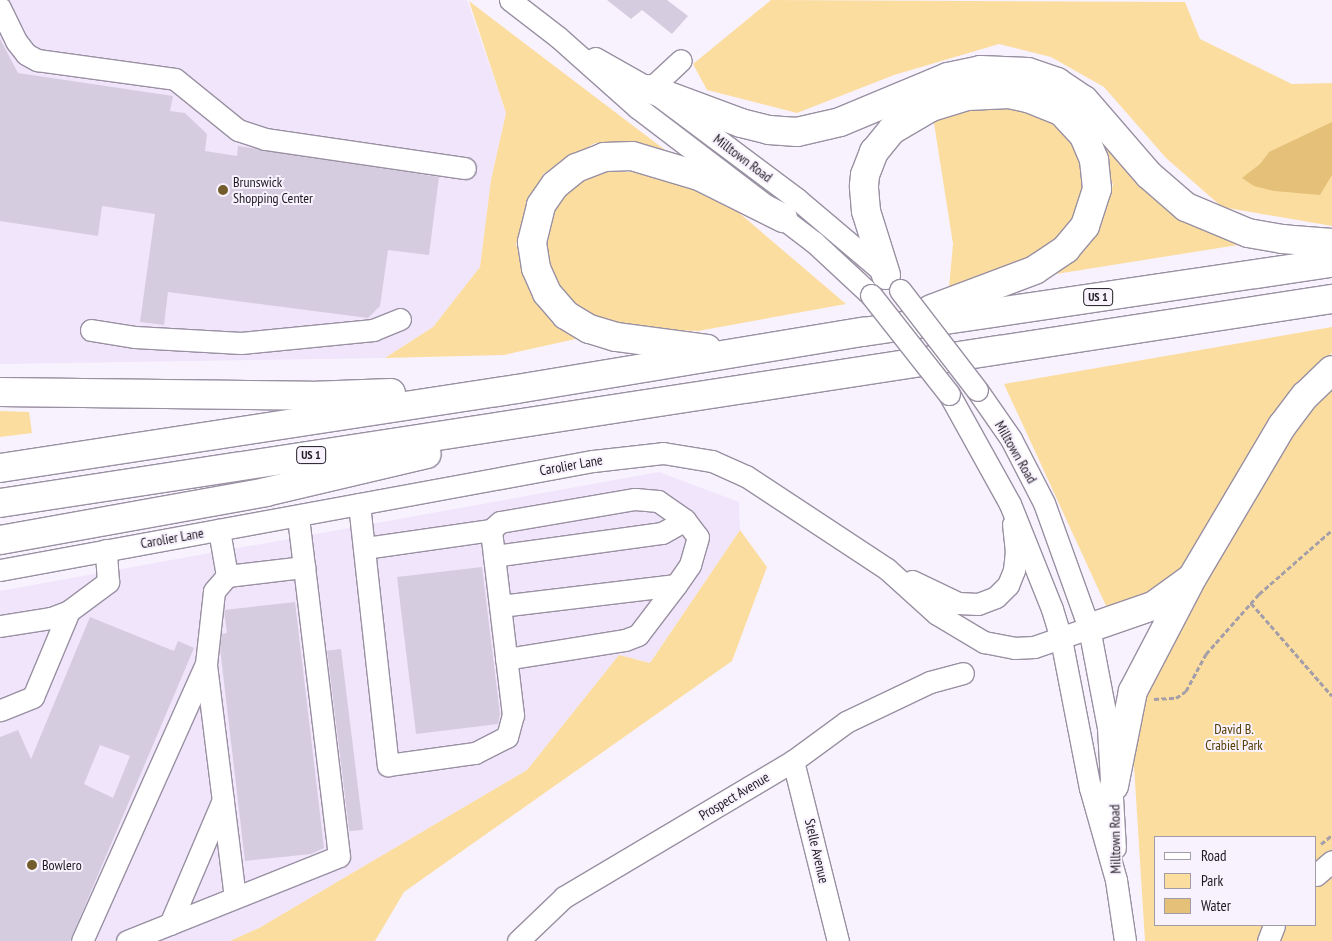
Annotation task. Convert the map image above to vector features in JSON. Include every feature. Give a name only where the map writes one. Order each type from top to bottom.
[{"type":"highway","points":[[650,89],[741,124],[769,130],[797,132],[832,124],[948,77],[980,70],[1028,72],[1057,82],[1084,100],[1149,175],[1186,207],[1248,233],[1282,239],[1332,243]]},
{"type":"highway","points":[[863,332],[1016,279],[1066,249],[1086,226],[1097,189],[1094,160],[1084,136],[1062,112],[1046,104],[1009,94],[968,96],[931,107],[903,121],[874,152],[865,175],[866,211],[885,287]]},
{"type":"highway","points":[[736,353],[616,337],[577,323],[556,304],[540,280],[533,255],[537,217],[548,195],[564,176],[590,162],[618,156],[648,159],[682,169],[783,218]]},
{"type":"highway","name":"US 1","points":[[0,468],[517,389],[863,332],[1332,263]]},
{"type":"highway","name":"US 1","points":[[0,503],[1332,299]]},
{"type":"highway","points":[[1114,786],[1133,691],[1192,578],[1282,426],[1305,396],[1332,370]]},
{"type":"highway","points":[[5,392],[310,396],[517,389]]},
{"type":"highway","points":[[0,540],[266,492],[622,408]]},
{"type":"highway","points":[[1089,628],[1153,606],[1192,578]]},
{"type":"street","name":"Milltown Road","points":[[510,0],[535,7],[558,37],[638,108],[783,218],[885,287],[949,394],[1010,504],[1037,568],[1061,639],[1090,788],[1116,880]]},
{"type":"street","points":[[0,8],[16,41],[26,54],[37,60],[175,80],[238,130],[265,139],[465,168]]},
{"type":"street","name":"Milltown Road","points":[[558,37],[650,89],[816,214],[885,287],[977,390],[1011,439],[1040,495],[1070,568],[1089,628],[1105,712],[1114,786],[1116,880]]},
{"type":"street","points":[[650,89],[681,60]]},
{"type":"street","points":[[91,330],[135,337],[241,343],[373,330],[400,319]]},
{"type":"street","name":"Carolier Lane","points":[[0,570],[630,455],[680,454],[712,461],[746,476],[887,569],[937,614],[984,642],[1025,648],[1061,639],[1089,628]]},
{"type":"street","points":[[364,548],[491,530],[500,522],[635,499],[658,501],[685,520],[698,537],[690,565],[638,635],[626,640],[506,659]]},
{"type":"street","points":[[359,504],[388,765],[475,753],[507,737],[513,715],[491,530]]},
{"type":"street","points":[[887,569],[958,603],[978,604],[996,597],[1008,585],[1015,562],[1010,504]]},
{"type":"street","points":[[126,941],[339,856],[298,516]]},
{"type":"street","points":[[494,556],[662,533],[685,520]]},
{"type":"street","points":[[219,530],[227,576]]},
{"type":"street","points":[[0,626],[50,618],[70,610],[108,582],[106,550]]},
{"type":"street","points":[[235,897],[206,664],[214,591],[227,576],[304,567]]},
{"type":"street","points":[[500,606],[676,585]]},
{"type":"street","points":[[0,710],[33,697],[70,610]]},
{"type":"street","points":[[82,941],[206,664]]},
{"type":"street","name":"Prospect Avenue","points":[[518,941],[564,897],[794,761],[846,722],[930,682],[963,673]]},
{"type":"street","name":"Stelle Avenue","points":[[794,761],[838,941]]},
{"type":"street","points":[[170,924],[223,800]]},
{"type":"street","points":[[1317,874],[1332,861]]},
{"type":"street","points":[[1116,880],[1125,941]]},
{"type":"street","points":[[1268,941],[1274,926]]},
{"type":"path","points":[[1145,698],[1164,701],[1176,698],[1186,690],[1206,654],[1251,603],[1332,530]]},
{"type":"path","points":[[1251,603],[1332,696]]},
{"type":"path","points":[[1317,848],[1332,835]]},
{"type":"shaded area","points":[[0,0],[467,0],[506,113],[491,180],[480,267],[433,327],[385,358],[0,364]]},
{"type":"shaded area","points":[[659,472],[739,502],[740,530],[650,663],[619,655],[527,770],[259,928],[230,941],[0,941],[0,591]]},
{"type":"green space","points":[[771,0],[1185,2],[1200,39],[1292,84],[1332,83],[1332,226],[1222,207],[1166,158],[1104,87],[1051,57],[999,44],[894,75],[797,113],[707,90],[693,64]]},
{"type":"green space","points":[[469,1],[669,153],[595,143],[543,174],[516,244],[541,309],[580,338],[504,355],[385,358],[433,327],[480,267],[491,180],[506,113]]},
{"type":"green space","points":[[987,103],[1035,110],[1070,137],[1084,175],[1081,211],[1056,243],[1010,270],[949,287],[953,244],[933,117]]},
{"type":"green space","points":[[1096,132],[1244,244],[1056,274],[1096,229],[1113,185]]},
{"type":"green space","points":[[602,170],[668,175],[731,206],[846,304],[698,331],[622,328],[571,306],[545,263],[549,218],[566,189]]},
{"type":"green space","points":[[1332,327],[1332,353],[1275,415],[1190,559],[1151,596],[1107,608],[1004,384]]},
{"type":"green space","name":"David B. Crabiel Park","points":[[1332,383],[1332,941],[1145,941],[1133,750],[1138,711],[1199,588],[1321,391]]},
{"type":"green space","points":[[0,411],[29,412],[32,433],[0,437]]},
{"type":"green space","points":[[740,530],[767,567],[732,661],[404,892],[375,941],[230,941],[259,928],[527,770],[619,655],[650,663]]},
{"type":"water","points":[[1332,122],[1332,175],[1320,195],[1274,191],[1254,186],[1242,178],[1260,164],[1269,152]]},
{"type":"building","points":[[607,0],[667,0],[688,16],[672,34],[642,10],[631,19]]},
{"type":"building","name":"Brunswick Shopping Center","points":[[0,39],[18,73],[173,96],[170,111],[185,113],[207,134],[205,151],[237,156],[238,146],[439,177],[429,255],[388,250],[380,306],[368,318],[168,292],[164,325],[140,322],[155,214],[102,206],[98,236],[0,221]]},
{"type":"building","points":[[482,567],[500,714],[498,724],[416,734],[397,577]]},
{"type":"building","points":[[295,602],[324,848],[311,854],[245,861],[220,648],[222,634],[227,633],[224,610]]},
{"type":"building","points":[[90,617],[174,651],[178,641],[194,648],[70,941],[0,941],[0,737],[18,730],[31,759]],"holes":[[[100,745],[130,756],[113,798],[84,784]]]},
{"type":"building","points":[[341,649],[363,830],[349,831],[327,651]]},
{"type":"place","name":"Brunswick Shopping Center","points":[[223,190]]},
{"type":"place","name":"Bowlero","points":[[32,865]]}]
